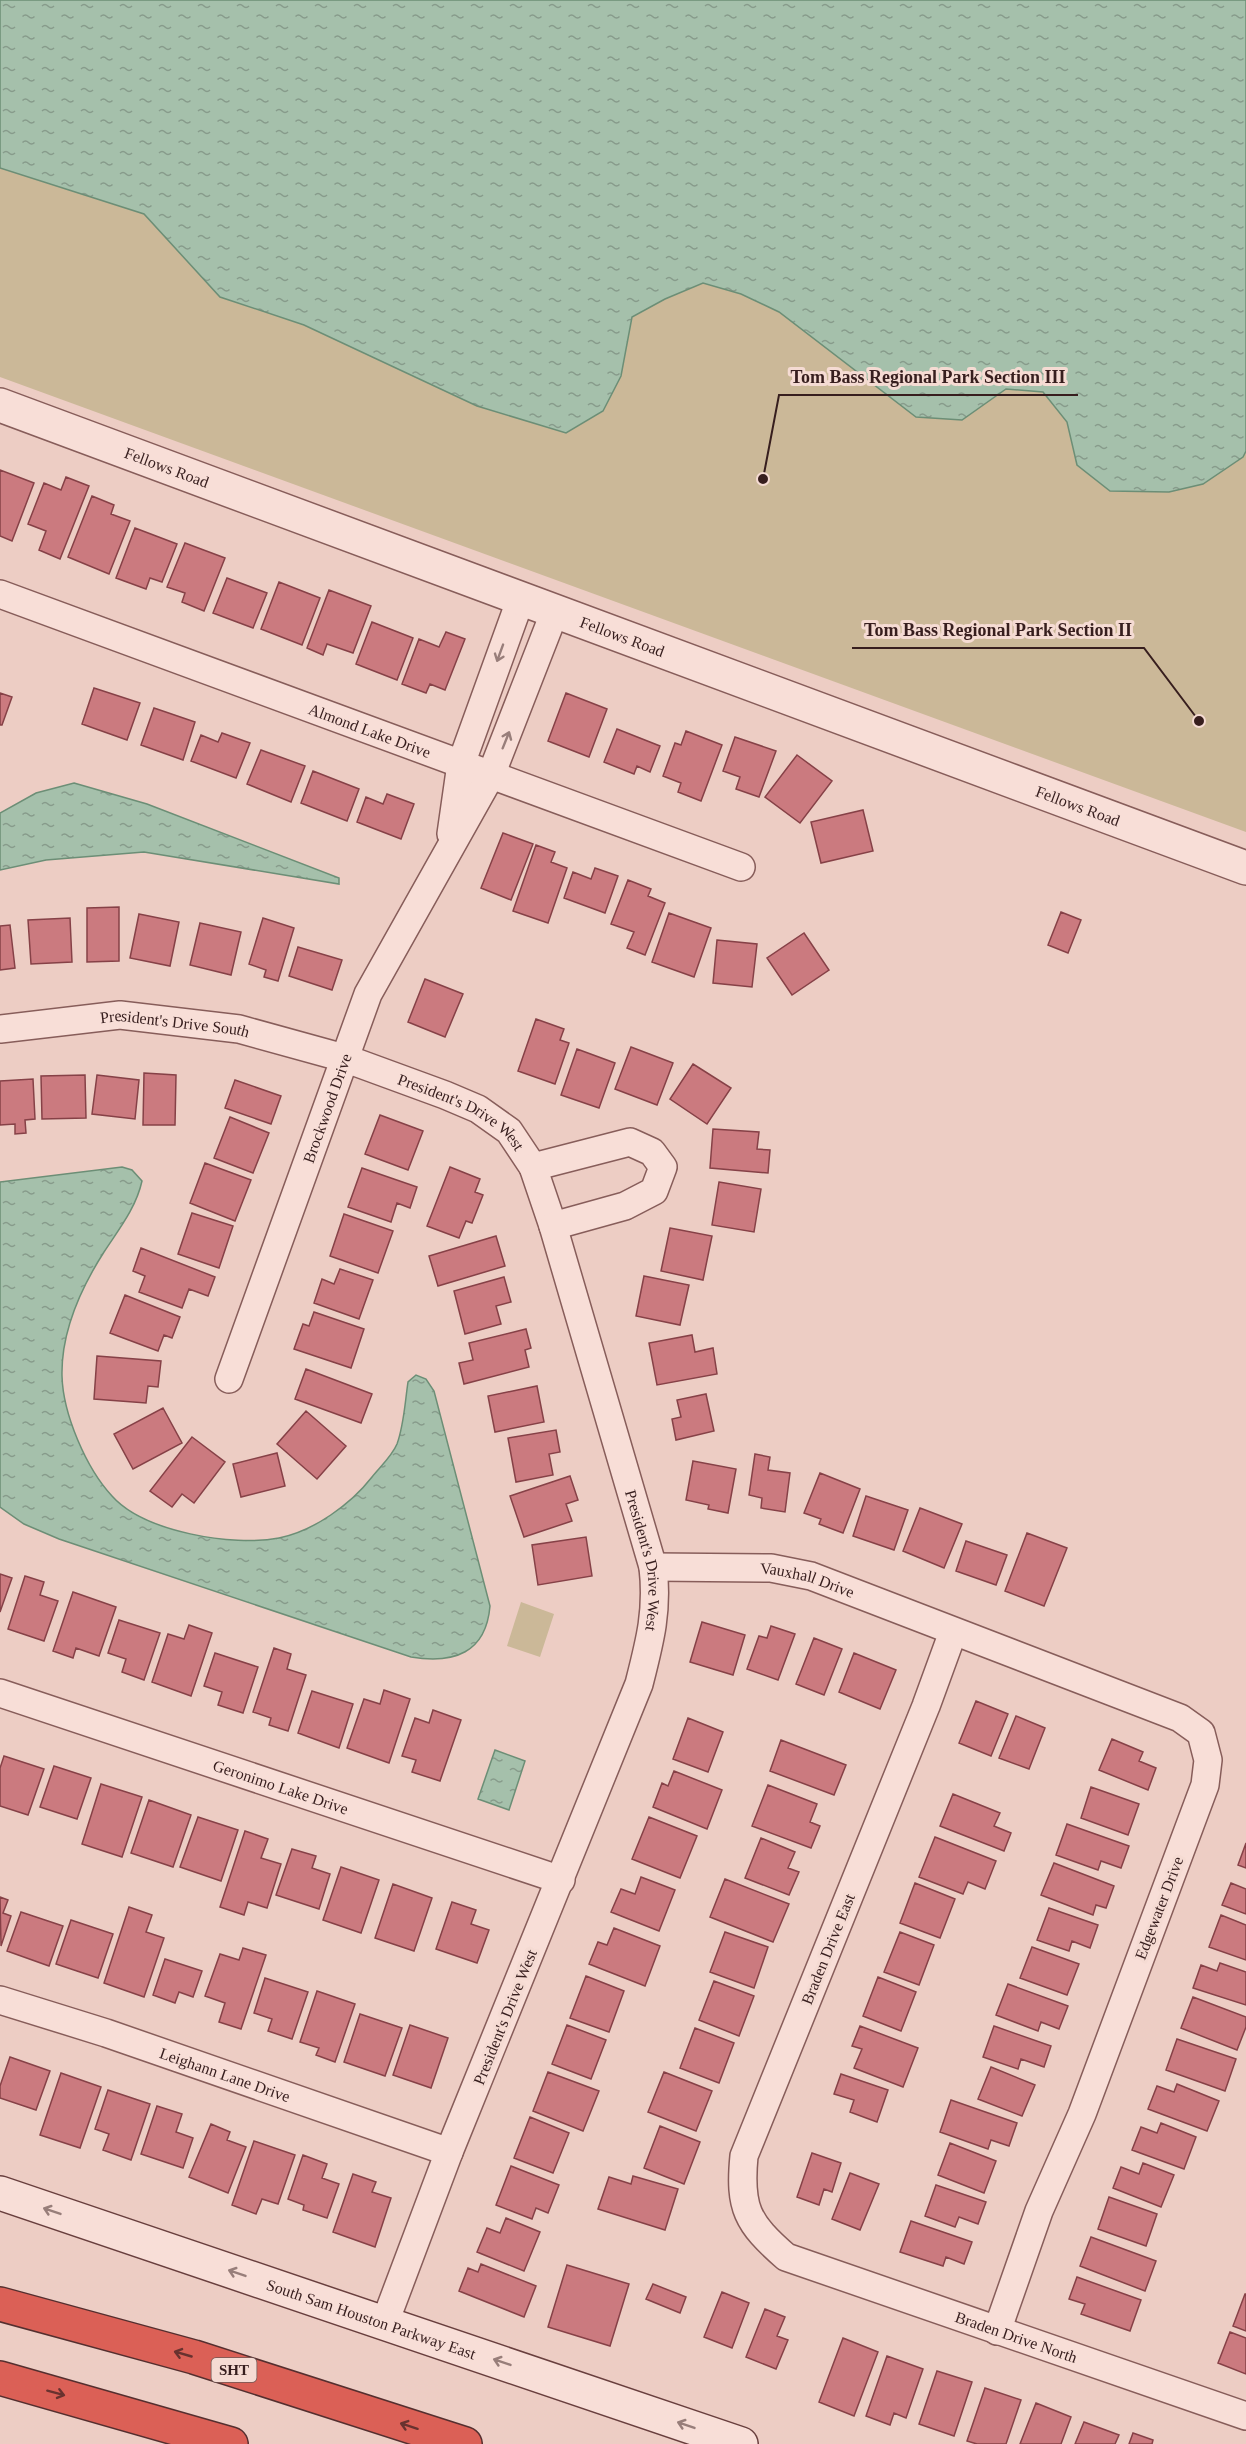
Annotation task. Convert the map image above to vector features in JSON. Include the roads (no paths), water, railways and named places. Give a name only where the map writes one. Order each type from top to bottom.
[{"type":"highway","name":"SHT","points":[[0,2304],[204,2361],[465,2444]]},
{"type":"highway","points":[[0,2378],[231,2444]]},
{"type":"street","name":"Fellows Road","points":[[0,405],[1246,868]]},
{"type":"street","name":"Almond Lake Drive","points":[[0,594],[741,867]]},
{"type":"street","name":"Brockwood Drive","points":[[448,847],[461,764],[521,598]]},
{"type":"street","name":"Brockwood Drive","points":[[229,1379],[368,994],[448,847],[491,775],[555,611]]},
{"type":"street","name":"President's Drive South","points":[[0,1029],[120,1015],[239,1029],[344,1058]]},
{"type":"street","name":"President's Drive West","points":[[344,1058],[478,1109],[509,1131],[533,1167],[553,1226],[653,1567],[656,1597],[654,1627],[639,1684],[450,2152],[385,2322]]},
{"type":"street","points":[[533,1167],[630,1142],[652,1152],[663,1167],[654,1191],[625,1206],[553,1226]]},
{"type":"street","name":"Vauxhall Drive","points":[[653,1567],[771,1568],[811,1576],[952,1632]]},
{"type":"street","name":"Braden Drive East","points":[[786,2257],[768,2241],[748,2216],[741,2187],[744,2156],[926,1706],[952,1632]]},
{"type":"street","name":"Edgewater Drive","points":[[952,1632],[1180,1718],[1201,1733],[1208,1760],[1205,1785],[1082,2114],[1039,2211],[997,2331]]},
{"type":"street","name":"Geronimo Lake Drive","points":[[0,1693],[561,1880]]},
{"type":"street","name":"Leighann Lane Drive","points":[[0,2000],[106,2033],[450,2152]]},
{"type":"street","name":"South Sam Houston Parkway East","points":[[0,2193],[741,2444]]},
{"type":"street","name":"Braden Drive North","points":[[786,2257],[1246,2416]]},
{"type":"water","points":[[0,0],[1246,0],[1246,451],[1243,457],[1203,484],[1169,492],[1110,491],[1077,465],[1067,422],[1043,392],[1006,389],[962,420],[916,417],[779,312],[741,294],[703,283],[665,299],[632,317],[621,376],[603,411],[566,433],[477,406],[304,325],[220,297],[144,214],[0,168]]},
{"type":"water","points":[[74,783],[147,804],[339,878],[339,884],[144,852],[46,860],[0,870],[0,813],[36,793]]},
{"type":"water","points":[[122,1167],[132,1170],[142,1181],[139,1191],[121,1227],[104,1252],[80,1296],[69,1327],[63,1360],[63,1391],[71,1423],[85,1456],[102,1484],[126,1509],[145,1519],[190,1534],[214,1538],[260,1540],[292,1534],[318,1523],[343,1506],[354,1497],[389,1457],[399,1437],[408,1382],[416,1375],[426,1379],[434,1391],[490,1606],[482,1635],[475,1645],[465,1652],[441,1659],[411,1657],[59,1539],[24,1524],[0,1507],[0,1182]]},
{"type":"water","points":[[495,1750],[525,1761],[509,1810],[478,1799]]},
{"type":"place","name":"Tom Bass Regional Park Section III","points":[[763,479]]},
{"type":"place","name":"Tom Bass Regional Park Section II","points":[[1199,721]]}]
